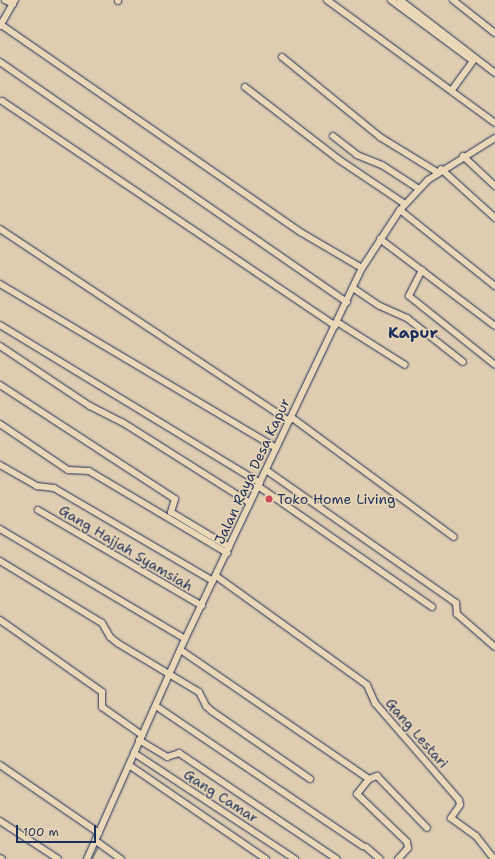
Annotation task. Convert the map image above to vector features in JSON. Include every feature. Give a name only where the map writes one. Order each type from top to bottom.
[{"type":"street","points":[[5,0],[14,2],[0,25],[302,233],[362,268]]},
{"type":"street","points":[[327,0],[452,90],[495,123]]},
{"type":"street","points":[[391,0],[473,61],[452,90]]},
{"type":"street","points":[[400,0],[495,73]]},
{"type":"street","points":[[453,0],[495,33]]},
{"type":"street","points":[[282,57],[380,137],[439,171],[495,218]]},
{"type":"street","points":[[0,62],[347,302]]},
{"type":"street","points":[[245,87],[338,159],[405,204]]},
{"type":"street","points":[[2,101],[336,324],[405,365]]},
{"type":"street","points":[[333,136],[357,155],[382,165],[419,189]]},
{"type":"street","name":"Jalan Raya Desa Kapur","points":[[87,859],[140,737],[182,651],[185,639],[362,268],[400,210],[419,189],[439,171],[495,138]]},
{"type":"street","points":[[463,156],[495,186]]},
{"type":"street","points":[[400,210],[495,286]]},
{"type":"street","points":[[0,229],[290,419],[454,537]]},
{"type":"street","points":[[380,239],[495,326]]},
{"type":"street","points":[[422,270],[409,296],[495,365]]},
{"type":"street","points":[[0,284],[276,448]]},
{"type":"street","points":[[353,288],[380,306],[407,318],[463,362]]},
{"type":"street","points":[[0,325],[259,485],[432,607]]},
{"type":"street","points":[[0,346],[90,406],[122,422],[250,503]]},
{"type":"street","points":[[0,385],[175,499],[171,512],[228,550]]},
{"type":"street","points":[[0,424],[68,470],[89,471],[228,550]]},
{"type":"street","points":[[0,465],[37,486],[54,488],[214,579]]},
{"type":"street","points":[[266,470],[456,603],[457,614],[495,647]]},
{"type":"street","name":"Gang Hajjah Syamsiah","points":[[38,510],[202,606]]},
{"type":"street","points":[[0,529],[185,639]]},
{"type":"street","points":[[0,561],[102,623],[110,637],[119,644],[199,692],[206,706],[213,712],[310,779]]},
{"type":"street","name":"Gang Lestari","points":[[214,579],[367,685],[375,703],[459,800],[460,805],[451,814],[452,819],[476,836],[494,859]]},
{"type":"street","points":[[0,620],[102,692],[102,707],[167,757],[179,753],[336,859]]},
{"type":"street","points":[[182,651],[369,779]]},
{"type":"street","points":[[156,706],[365,846],[380,859]]},
{"type":"street","name":"Gang Camar","points":[[134,753],[295,859]]},
{"type":"street","points":[[0,765],[99,833]]},
{"type":"street","points":[[129,765],[266,859]]},
{"type":"street","points":[[398,859],[408,848],[407,842],[358,795],[369,779],[377,776],[427,828]]},
{"type":"street","points":[[0,821],[58,859]]},
{"type":"street","points":[[96,841],[121,859]]},
{"type":"waterway","points":[[92,859],[98,848]]},
{"type":"place","name":"Toko Home Living","points":[[269,499]]},
{"type":"district","name":"Kapur","points":[[413,333]]}]
